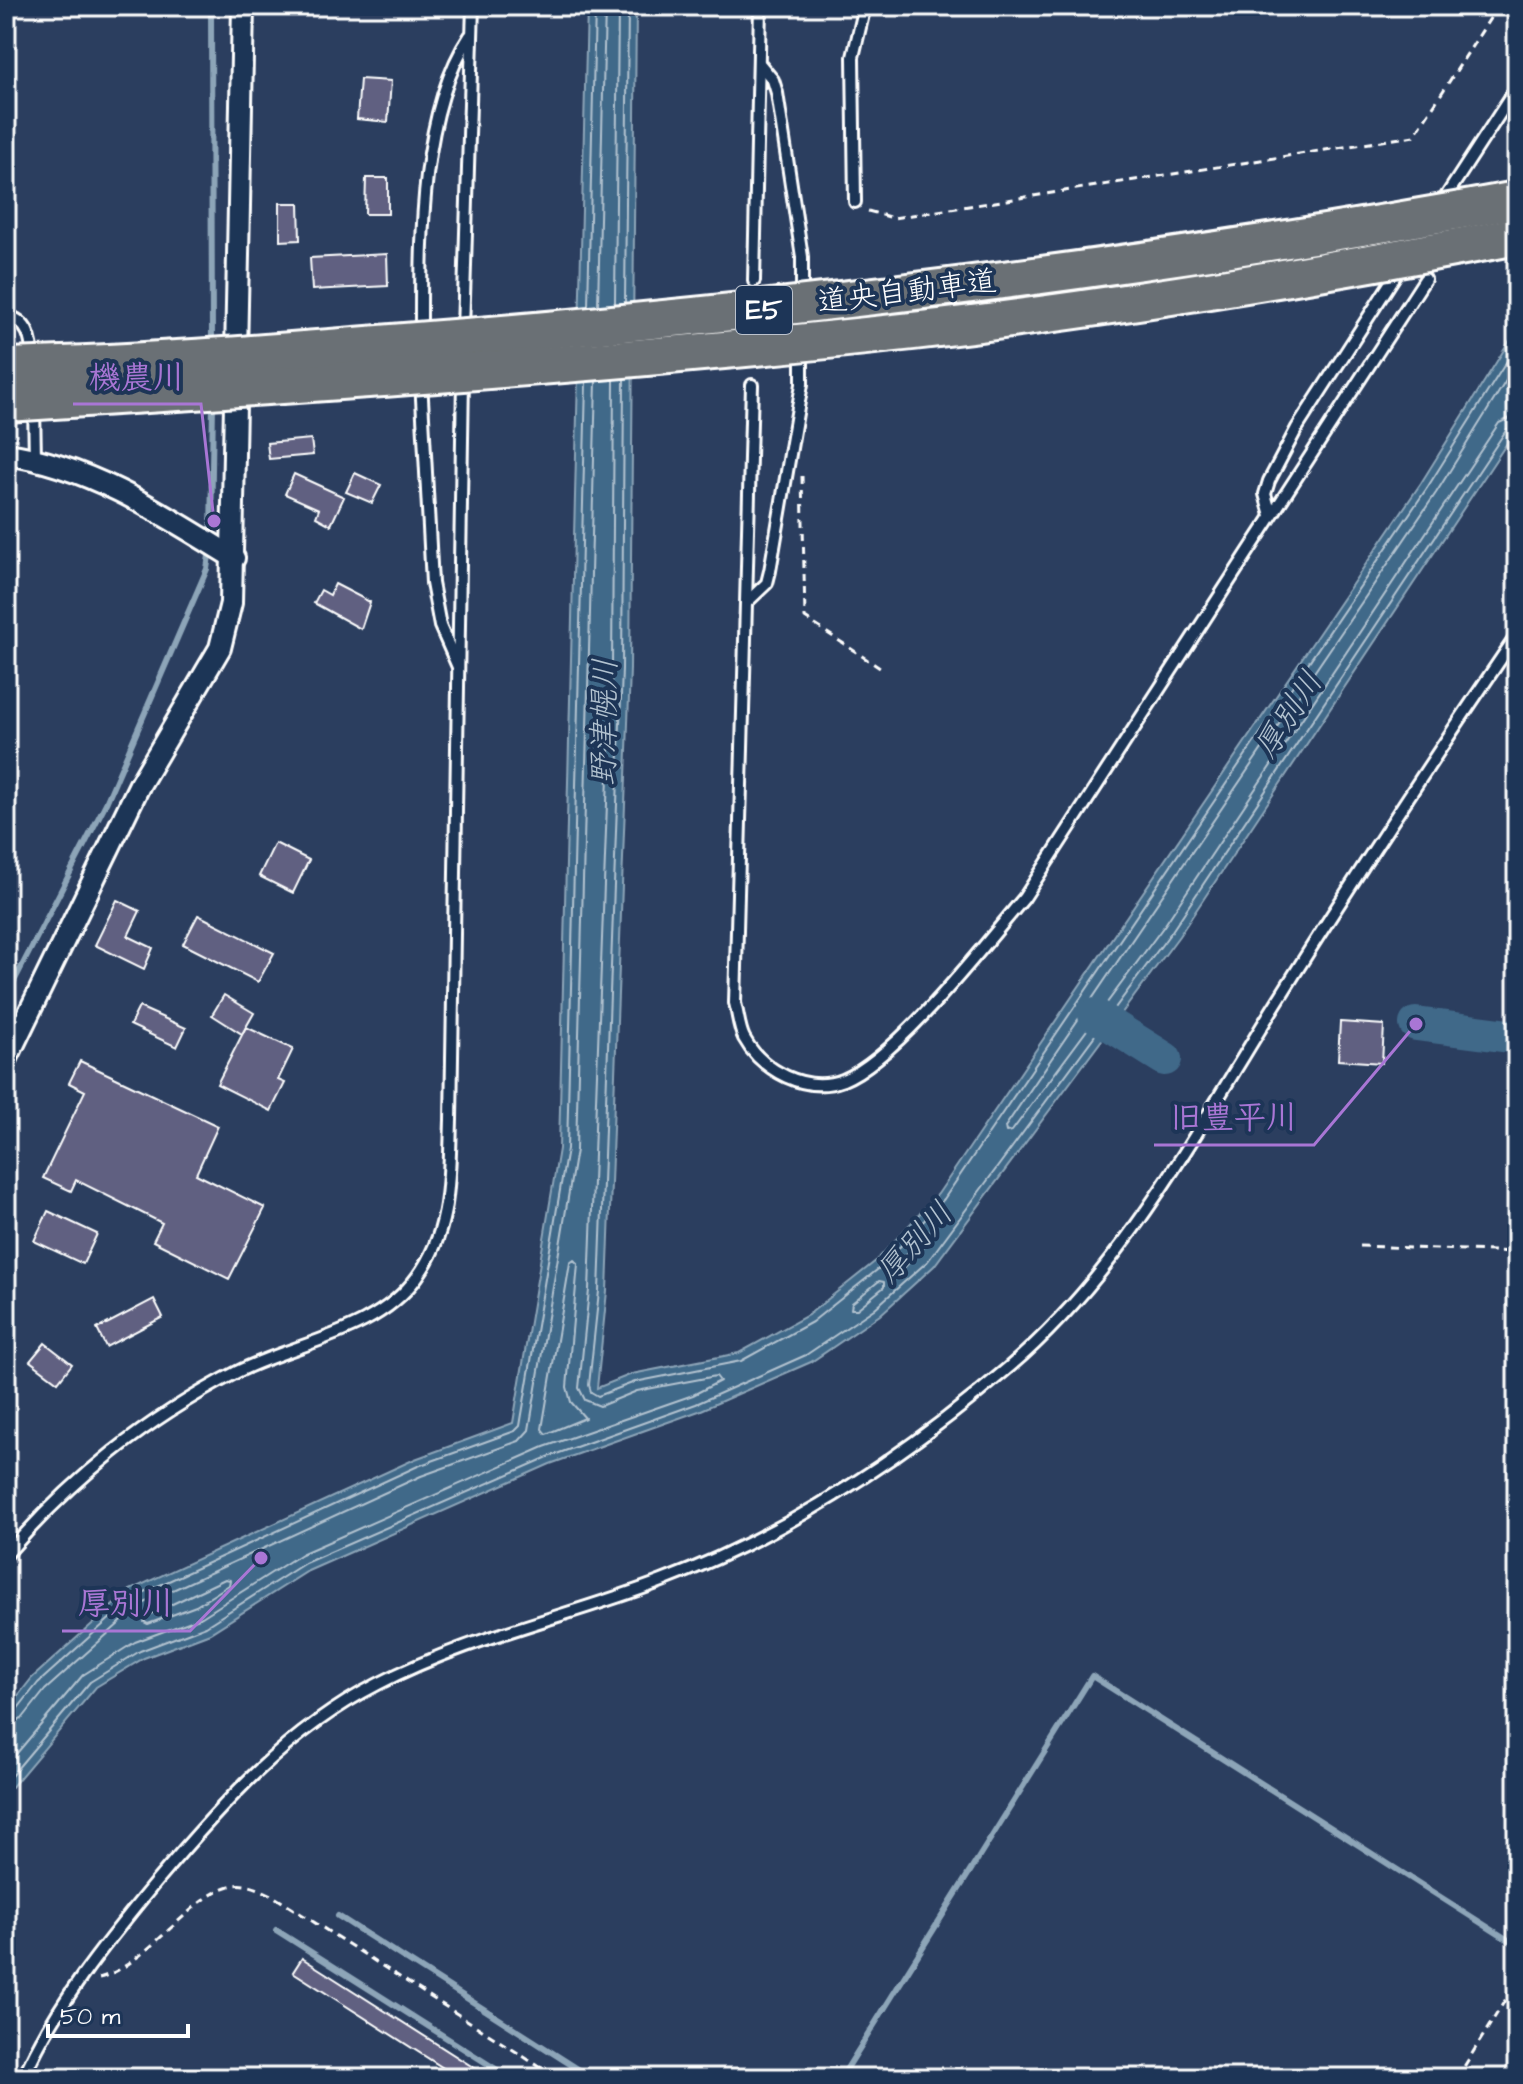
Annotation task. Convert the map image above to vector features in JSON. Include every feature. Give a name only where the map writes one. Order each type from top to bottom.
[{"type":"highway","name":"道央自動車道","points":[[6,367],[129,364],[652,322],[1164,259],[1517,200]]},
{"type":"highway","name":"道央自動車道","points":[[6,403],[640,357],[916,330],[1186,292],[1517,236]]},
{"type":"street","points":[[6,1060],[140,784],[220,648],[231,603],[227,554],[243,6]]},
{"type":"street","points":[[6,454],[74,471],[227,554]]},
{"type":"lane","points":[[6,1555],[53,1502],[134,1435],[241,1370],[373,1317],[415,1280],[441,1235],[448,1203],[461,672],[463,307],[473,6]]},
{"type":"lane","points":[[754,281],[760,6]]},
{"type":"lane","points":[[855,202],[853,57],[865,6]]},
{"type":"lane","points":[[421,349],[424,193],[455,59],[472,33]]},
{"type":"lane","points":[[747,602],[767,583],[802,384],[802,257],[777,93],[773,80],[759,63]]},
{"type":"lane","points":[[1422,233],[1517,87]]},
{"type":"lane","points":[[1271,515],[1265,494],[1297,428],[1413,246]]},
{"type":"lane","points":[[752,385],[735,1003],[744,1037],[775,1072],[796,1081],[842,1081],[880,1055],[945,990],[1024,898],[1425,279]]},
{"type":"lane","points":[[6,316],[23,324],[32,338],[35,459]]},
{"type":"lane","points":[[421,364],[432,583],[440,626],[461,672]]},
{"type":"lane","points":[[23,2078],[46,2027],[79,1977],[230,1794],[320,1717],[378,1684],[440,1655],[662,1581],[755,1539],[811,1510],[883,1465],[1013,1364],[1089,1286],[1167,1179],[1380,837],[1517,635]]},
{"type":"path","points":[[855,202],[868,212],[893,218],[1414,136],[1498,6]]},
{"type":"path","points":[[802,471],[802,609],[805,618],[883,670]]},
{"type":"path","points":[[1360,1246],[1517,1252]]},
{"type":"path","points":[[79,1977],[102,1978],[127,1965],[215,1892],[234,1885],[251,1886],[283,1902],[557,2078]]},
{"type":"path","points":[[1457,2078],[1517,1981]]},
{"type":"water","name":"野津幌川","points":[[587,6],[636,6],[630,669],[607,1291],[597,1388],[632,1374],[739,1353],[808,1315],[877,1260],[938,1194],[1421,483],[1517,329],[1517,428],[1179,936],[934,1266],[880,1315],[811,1362],[699,1411],[550,1464],[308,1571],[210,1633],[144,1658],[96,1687],[6,1794],[6,1711],[32,1678],[130,1590],[415,1459],[513,1423],[559,1149]]},
{"type":"building","points":[[360,79],[391,81],[388,122],[357,119]]},
{"type":"building","points":[[366,178],[388,178],[388,214],[365,214]]},
{"type":"building","points":[[280,203],[299,203],[300,240],[280,241]]},
{"type":"building","points":[[387,254],[388,286],[312,290],[310,258]]},
{"type":"building","points":[[311,439],[313,455],[269,459],[267,443]]},
{"type":"building","points":[[355,473],[381,485],[372,503],[346,492]]},
{"type":"building","points":[[294,474],[344,497],[331,525],[316,517],[319,509],[285,494]]},
{"type":"building","points":[[335,584],[370,602],[361,629],[314,603],[321,590],[330,595]]},
{"type":"building","points":[[275,843],[309,860],[293,893],[259,876]]},
{"type":"building","points":[[117,900],[140,911],[128,936],[153,948],[144,969],[95,945]]},
{"type":"building","points":[[198,915],[274,953],[258,982],[183,944]]},
{"type":"building","points":[[224,995],[254,1013],[242,1034],[212,1015]]},
{"type":"building","points":[[139,1007],[186,1028],[177,1047],[130,1025]]},
{"type":"building","points":[[1340,1022],[1384,1025],[1382,1063],[1338,1060]]},
{"type":"building","points":[[246,1027],[293,1049],[278,1080],[285,1083],[271,1111],[217,1084]]},
{"type":"building","points":[[80,1061],[218,1126],[196,1174],[265,1208],[229,1279],[153,1241],[162,1223],[76,1180],[71,1191],[43,1178],[85,1091],[69,1083]]},
{"type":"building","points":[[48,1211],[97,1234],[83,1264],[34,1241]]},
{"type":"building","points":[[154,1299],[163,1317],[106,1347],[97,1329]]},
{"type":"building","points":[[45,1343],[72,1364],[58,1382],[30,1361]]},
{"type":"building","points":[[302,1958],[490,2078],[459,2078],[293,1972]]},
{"type":"waterway","points":[[211,6],[212,346]]},
{"type":"waterway","points":[[211,538],[213,402]]},
{"type":"waterway","points":[[6,997],[106,803],[207,569],[210,549]]},
{"type":"waterway","points":[[1095,1015],[1165,1059]]},
{"type":"waterway","points":[[1416,1024],[1517,1037]]},
{"type":"waterway","points":[[841,2078],[1092,1676],[1516,1945]]},
{"type":"waterway","points":[[338,1916],[592,2078]]},
{"type":"waterway","points":[[276,1930],[510,2078]]},
{"type":"place","name":"機農川","points":[[214,521]]},
{"type":"place","name":"旧豊平川","points":[[1416,1024]]},
{"type":"place","name":"厚別川","points":[[261,1558]]}]
